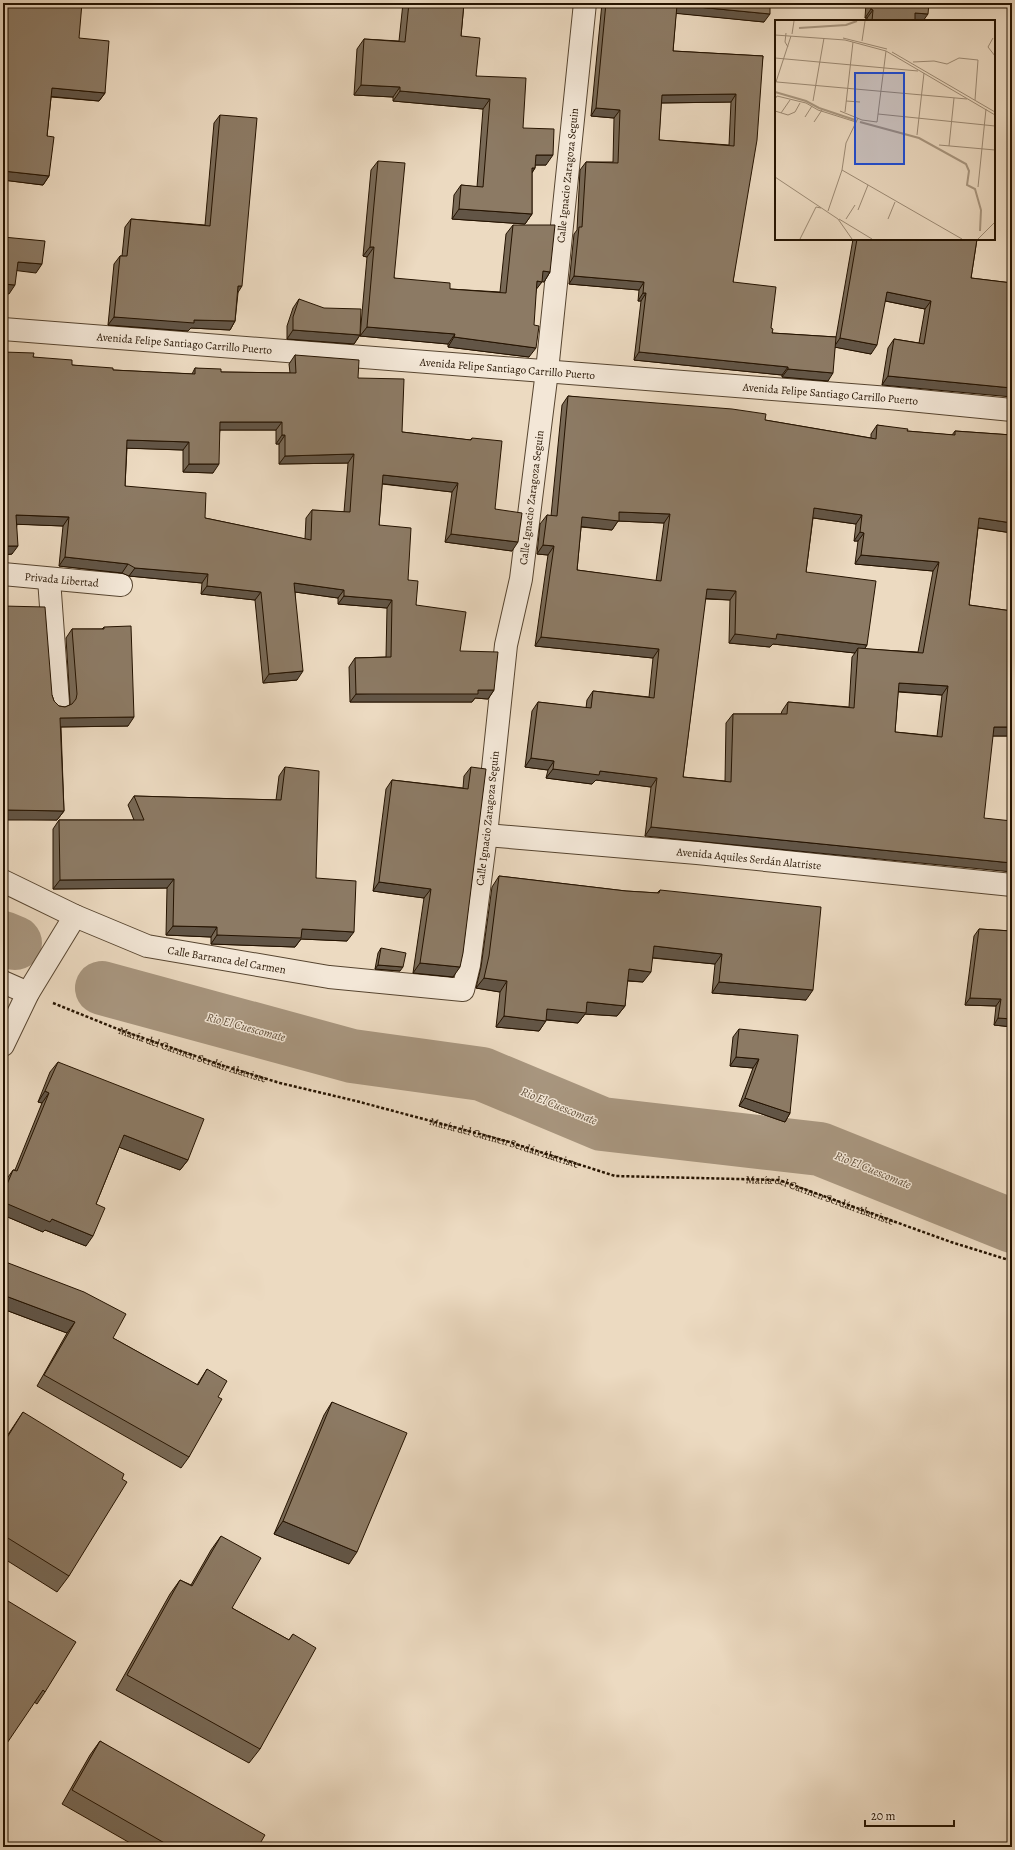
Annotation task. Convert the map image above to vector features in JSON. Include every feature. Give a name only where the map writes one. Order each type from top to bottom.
[{"type":"street","name":"Calle Ignacio Zaragoza Seguin","points":[[463,990],[470,966],[486,835],[506,645],[521,579],[547,371],[585,3]]},
{"type":"street","name":"Avenida Felipe Santiago Carrillo Puerto","points":[[3,329],[881,397],[1012,410]]},
{"type":"street","name":"Privada Libertad","points":[[3,574],[121,585]]},
{"type":"street","points":[[49,579],[58,704]]},
{"type":"street","name":"Avenida Aquiles Serdán Alatriste","points":[[486,835],[697,852],[1012,885]]},
{"type":"street","name":"Calle Barranca del Carmen","points":[[3,881],[70,924],[148,946],[330,977],[463,990]]},
{"type":"street","points":[[3,1045],[33,985],[70,924]]},
{"type":"street","points":[[3,982],[33,985]]},
{"type":"path","name":"María del Carmen Serdán Alatriste","points":[[33,985],[120,1030],[280,1083],[356,1101],[506,1141],[615,1176],[779,1180],[943,1239],[1012,1261]]},
{"type":"building","points":[[3,3],[82,3],[79,38],[109,41],[105,93],[52,88],[47,136],[54,137],[49,176],[3,171],[3,116],[6,82],[3,81]]},
{"type":"building","points":[[409,3],[464,3],[461,36],[480,38],[476,76],[526,78],[523,128],[554,129],[553,155],[536,155],[535,168],[532,168],[532,214],[459,209],[461,185],[483,187],[490,99],[400,91],[400,87],[361,85],[364,39],[405,42]]},
{"type":"building","points":[[606,3],[770,3],[770,14],[677,5],[673,51],[763,56],[757,140],[733,282],[776,287],[771,328],[773,329],[772,333],[836,337],[833,373],[639,352],[646,293],[643,293],[644,282],[574,276],[579,227],[582,227],[586,162],[618,163],[620,110],[596,108]],"holes":[[[736,94],[734,146],[659,140],[662,95]]]},
{"type":"building","points":[[871,3],[929,3],[928,14],[915,13],[915,20],[872,20],[873,10],[871,9]]},
{"type":"building","points":[[220,115],[257,118],[242,286],[238,286],[235,321],[194,320],[194,323],[114,317],[120,256],[127,256],[131,219],[210,226]]},
{"type":"building","points":[[378,161],[405,163],[394,278],[450,283],[450,289],[506,293],[513,225],[555,225],[550,272],[543,271],[542,282],[537,281],[534,325],[539,326],[536,348],[454,337],[455,334],[367,327],[374,247],[370,247]]},
{"type":"building","points":[[3,237],[45,241],[42,264],[18,262],[15,285],[3,284]]},
{"type":"building","points":[[857,240],[977,240],[971,278],[1012,283],[1012,388],[888,376],[894,339],[924,344],[931,301],[887,292],[877,345],[840,338]]},
{"type":"building","points":[[299,299],[324,308],[361,309],[360,335],[293,330],[293,317]]},
{"type":"building","points":[[3,352],[34,353],[33,357],[72,360],[72,365],[113,368],[113,370],[195,374],[195,368],[221,369],[221,372],[296,373],[295,355],[359,360],[358,378],[404,379],[402,432],[471,440],[472,438],[502,441],[495,509],[522,513],[518,542],[451,534],[458,483],[383,475],[379,525],[411,528],[408,580],[418,581],[416,605],[466,612],[460,651],[498,652],[494,690],[478,690],[478,694],[356,694],[355,658],[391,657],[392,600],[344,596],[344,590],[294,583],[303,671],[269,674],[261,592],[207,586],[208,574],[135,568],[128,564],[65,557],[69,517],[16,515],[18,546],[3,546]],"holes":[[[220,422],[282,422],[282,435],[285,435],[285,456],[354,454],[350,512],[312,510],[311,540],[205,518],[206,493],[125,486],[127,440],[189,442],[189,464],[219,464]]]},
{"type":"building","points":[[568,396],[732,409],[766,414],[765,420],[876,439],[877,425],[908,429],[907,431],[955,435],[955,431],[1012,435],[1012,523],[979,518],[969,605],[1012,611],[1012,727],[994,727],[984,818],[1012,821],[1012,863],[651,827],[657,778],[600,771],[599,775],[553,769],[554,761],[531,758],[538,702],[591,708],[593,691],[654,698],[659,649],[541,637],[554,546],[543,545],[547,515],[557,516]],"holes":[[[814,508],[862,515],[860,532],[864,533],[861,555],[939,562],[923,653],[858,648],[854,708],[788,702],[787,714],[733,714],[731,782],[683,777],[707,589],[736,591],[735,634],[776,639],[777,634],[867,645],[876,581],[806,572]],[[619,512],[670,514],[661,581],[577,570],[582,517],[619,521]],[[899,683],[948,686],[942,737],[895,732]]]},
{"type":"building","points":[[3,606],[45,607],[52,695],[54,701],[59,706],[65,707],[72,704],[76,699],[77,694],[72,629],[104,629],[104,627],[131,626],[134,717],[60,718],[64,811],[7,810],[7,814],[3,814]]},
{"type":"building","points":[[285,767],[319,771],[316,878],[356,881],[354,932],[302,929],[301,938],[217,935],[217,927],[173,926],[174,879],[60,880],[59,820],[144,820],[134,796],[281,800]]},
{"type":"building","points":[[471,767],[486,769],[460,967],[420,963],[431,889],[379,882],[392,780],[468,789]]},
{"type":"building","points":[[499,876],[626,891],[659,893],[660,890],[821,907],[813,990],[719,982],[722,954],[654,946],[651,972],[629,969],[625,1006],[587,1002],[586,1013],[547,1009],[546,1021],[504,1016],[507,981],[484,978],[489,956]]},
{"type":"building","points":[[979,929],[1012,931],[1012,1019],[998,1018],[1001,999],[970,998]]},
{"type":"building","points":[[381,948],[406,953],[403,967],[378,965]]},
{"type":"building","points":[[739,1029],[798,1035],[790,1113],[745,1098],[759,1059],[736,1057]]},
{"type":"building","points":[[58,1062],[204,1119],[188,1160],[124,1135],[96,1204],[105,1208],[93,1236],[52,1219],[50,1222],[3,1202],[3,1194],[13,1170],[17,1171],[49,1093],[45,1091]]},
{"type":"building","points":[[3,1261],[84,1292],[126,1314],[113,1338],[198,1385],[207,1369],[227,1381],[218,1397],[222,1399],[189,1457],[44,1375],[75,1322],[3,1295]]},
{"type":"building","points":[[332,1402],[407,1433],[357,1552],[283,1521]]},
{"type":"building","points":[[23,1412],[124,1474],[122,1479],[127,1482],[69,1576],[3,1535],[3,1444]]},
{"type":"building","points":[[221,1536],[261,1558],[232,1608],[289,1640],[293,1634],[316,1648],[260,1749],[127,1675],[180,1580],[192,1586]]},
{"type":"building","points":[[3,1598],[76,1642],[45,1692],[43,1690],[3,1749]]},
{"type":"building","points":[[100,1741],[265,1835],[258,1847],[167,1847],[168,1845],[72,1790]]},
{"type":"waterway","name":"Rio El Cuescomate","points":[[3,938],[15,943]]},
{"type":"waterway","name":"Rio El Cuescomate","points":[[102,988],[352,1056],[482,1074],[602,1124],[820,1149],[1012,1226]]}]
